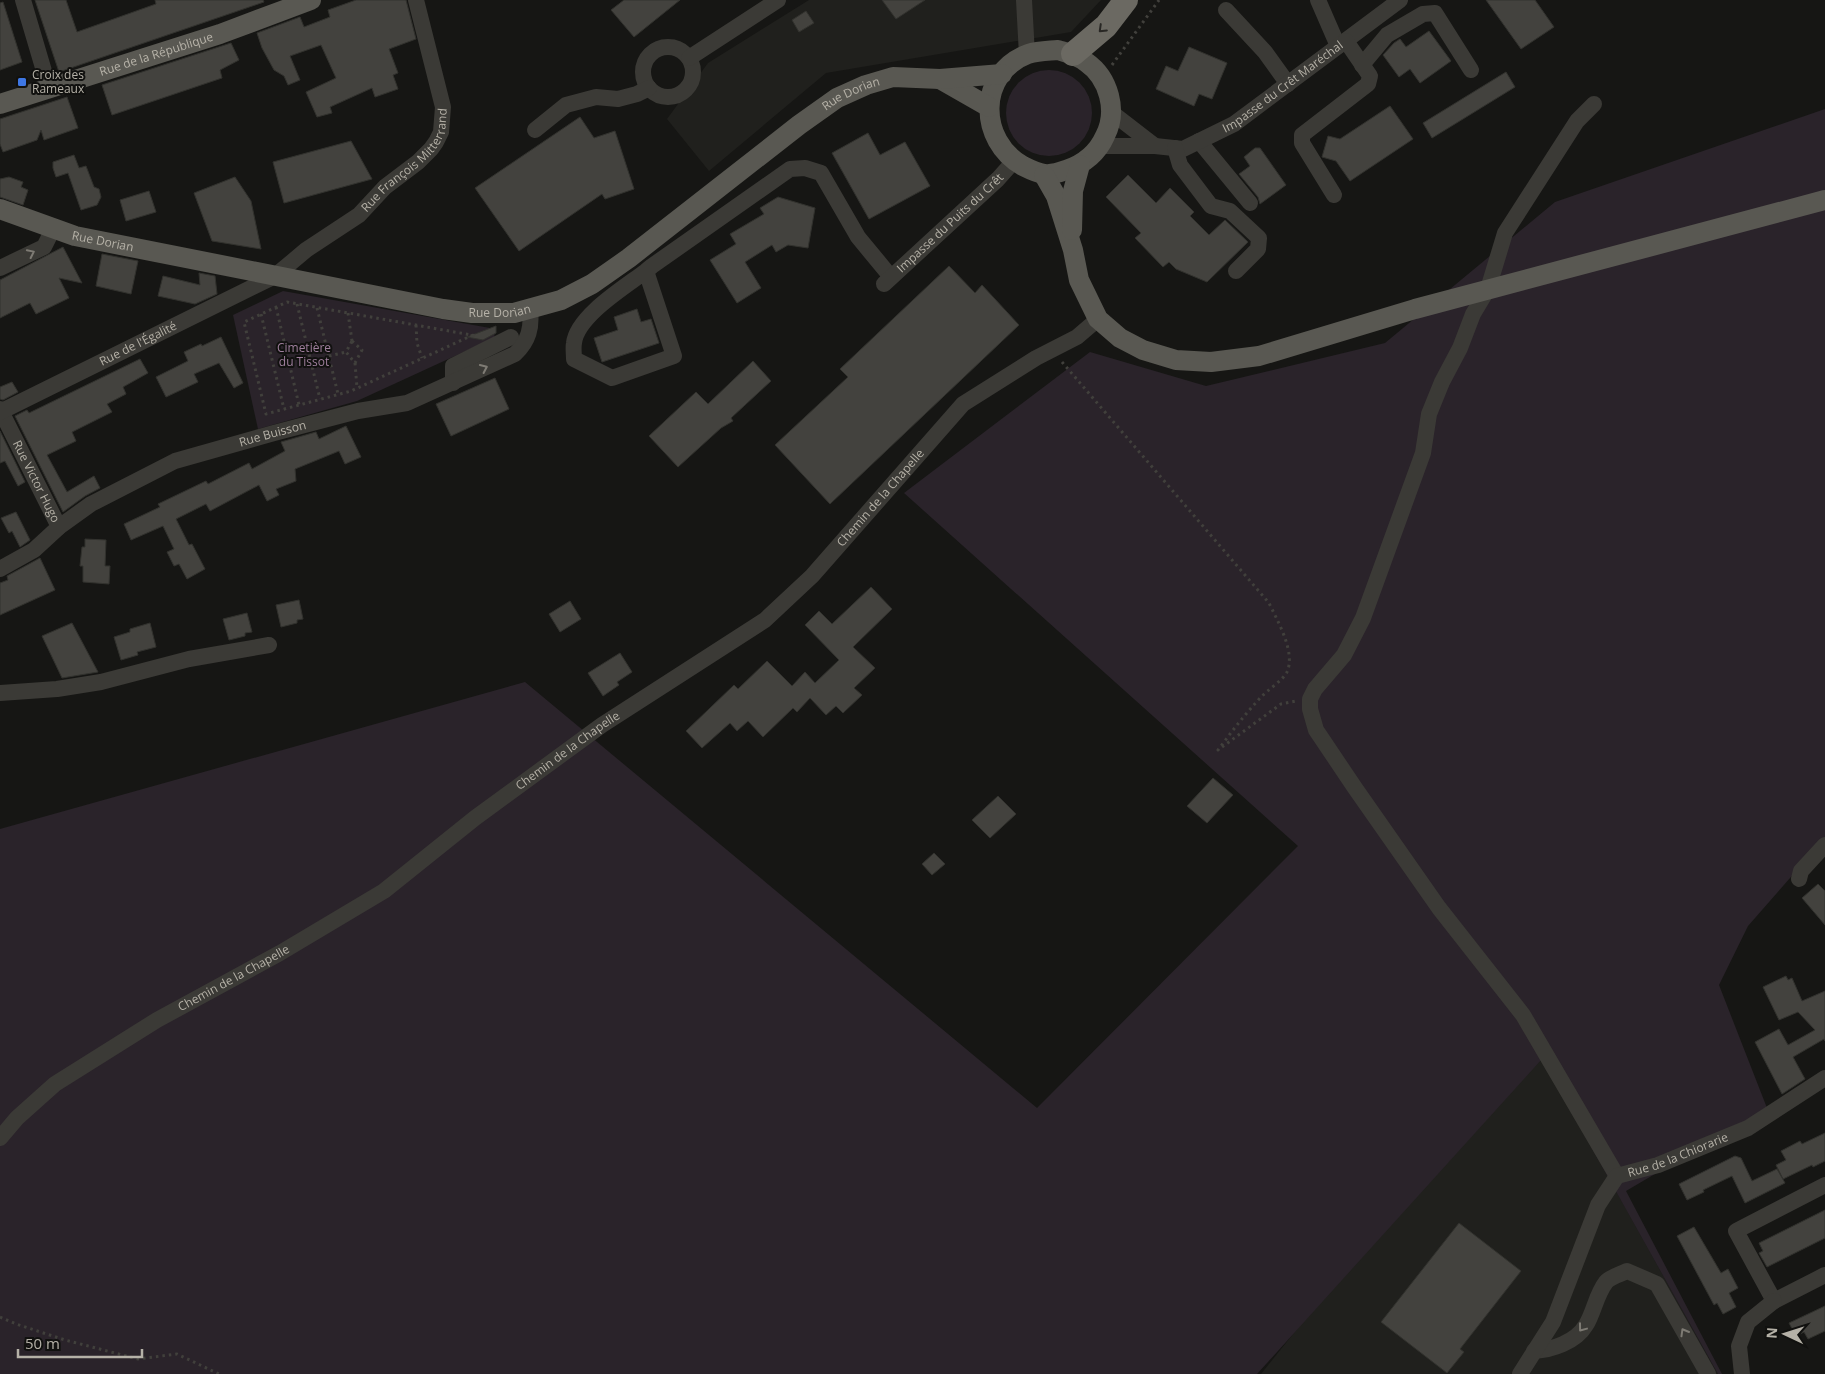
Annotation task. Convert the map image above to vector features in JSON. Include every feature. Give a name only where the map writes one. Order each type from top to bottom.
[{"type":"highway","points":[[1073,54],[1106,26],[1126,0]]},
{"type":"main road","name":"Rue de la République","points":[[0,104],[220,34],[311,0]]},
{"type":"main road","points":[[1044,175],[1080,165],[1092,157],[1101,146],[1109,130],[1111,112],[1109,96],[1096,70],[1073,54],[1058,50],[1042,51],[1027,55],[1013,63],[1002,74],[993,89],[989,107],[992,131],[998,142],[1014,161],[1044,175],[1056,196],[1073,250],[1079,280],[1098,319],[1120,338],[1143,350],[1176,360],[1211,362],[1259,356],[1415,309],[1825,200]]},
{"type":"main road","name":"Rue Dorian","points":[[0,209],[75,236],[275,276],[472,313],[497,314],[530,310],[561,300],[592,284],[629,258],[837,98],[866,85],[893,77],[940,79],[1002,74]]},
{"type":"main road","name":"Rue Dorian","points":[[940,79],[989,107]]},
{"type":"main road","points":[[1073,250],[1073,191],[1080,165]]},
{"type":"street","points":[[23,0],[50,88]]},
{"type":"street","name":"Rue François Mitterrand","points":[[275,276],[306,250],[359,215],[392,181],[418,162],[436,142],[441,132],[443,107],[416,0]]},
{"type":"street","points":[[689,58],[778,0]]},
{"type":"street","points":[[1024,0],[1027,55]]},
{"type":"street","points":[[1318,0],[1342,44],[1370,76],[1368,84],[1302,135],[1302,142],[1334,195]]},
{"type":"street","name":"Impasse du Crêt Maréchal","points":[[1101,146],[1155,146],[1184,149],[1234,124],[1400,0]]},
{"type":"street","points":[[1362,65],[1387,35],[1436,6],[1471,70]]},
{"type":"street","points":[[1226,10],[1265,52],[1288,84]]},
{"type":"street","points":[[669,46],[675,47],[689,58],[693,73],[689,85],[680,94],[667,97],[656,94],[649,88],[643,73],[645,62],[657,49],[669,46]]},
{"type":"street","points":[[535,130],[566,106],[596,97],[618,99],[649,88]]},
{"type":"street","points":[[1594,104],[1576,121],[1505,233],[1488,289],[1473,314],[1460,348],[1442,382],[1429,414],[1423,453],[1363,618],[1344,655],[1315,688],[1310,699],[1310,709],[1316,730],[1354,788],[1439,908],[1523,1015],[1617,1176]]},
{"type":"street","points":[[1111,112],[1155,146]]},
{"type":"street","points":[[1199,141],[1250,203]]},
{"type":"street","points":[[1175,148],[1180,165],[1211,206],[1230,211],[1259,238],[1258,249],[1236,271]]},
{"type":"street","name":"Impasse du Puits du Crêt","points":[[646,271],[790,169],[805,168],[821,174],[858,238],[887,280],[998,179],[1014,161]]},
{"type":"street","points":[[0,268],[44,247],[53,229]]},
{"type":"street","points":[[646,271],[674,356],[612,378],[574,359],[574,342],[580,327],[590,314],[646,271]]},
{"type":"street","name":"Rue de l'Égalité","points":[[0,411],[275,276]]},
{"type":"street","name":"Rue Buisson","points":[[0,569],[34,550],[60,527],[91,504],[175,461],[274,433],[390,404],[407,403],[515,354],[523,346],[529,334],[532,322],[530,310]]},
{"type":"street","name":"Chemin de la Chapelle","points":[[0,1138],[17,1118],[55,1084],[157,1020],[280,952],[384,891],[475,818],[602,725],[765,620],[812,576],[962,404],[1036,358],[1077,337],[1098,319]]},
{"type":"street","points":[[453,383],[453,366],[511,337]]},
{"type":"street","name":"Rue Victor Hugo","points":[[0,411],[60,527]]},
{"type":"street","points":[[0,693],[57,689],[101,682],[189,659],[270,645]]},
{"type":"street","points":[[1799,878],[1801,871],[1825,845]]},
{"type":"street","name":"Rue de la Chiorarie","points":[[1520,1374],[1553,1322],[1598,1205],[1617,1176],[1658,1165],[1748,1128],[1825,1078]]},
{"type":"street","points":[[1774,1301],[1736,1231],[1825,1185]]},
{"type":"street","points":[[1534,1350],[1546,1350],[1559,1346],[1575,1336],[1585,1326],[1594,1303],[1607,1281],[1627,1271],[1657,1284],[1708,1374]]},
{"type":"street","points":[[1742,1374],[1739,1346],[1748,1322],[1774,1301],[1825,1276]]},
{"type":"path","points":[[1103,81],[1115,60],[1159,0]]},
{"type":"path","points":[[286,302],[298,304],[475,336],[357,388],[266,414],[244,322],[286,302]]},
{"type":"path","points":[[298,304],[320,399]]},
{"type":"path","points":[[276,307],[299,405]]},
{"type":"path","points":[[317,308],[338,394]]},
{"type":"path","points":[[346,352],[352,340],[348,313]]},
{"type":"path","points":[[261,314],[284,409]]},
{"type":"path","points":[[416,325],[417,343],[422,358]]},
{"type":"path","points":[[352,340],[362,350],[355,363],[357,388]]},
{"type":"path","points":[[1052,350],[1269,603],[1283,632],[1289,656],[1287,673],[1240,720],[1218,750],[1281,704],[1297,701],[1310,709]]},
{"type":"path","points":[[329,356],[346,352]]},
{"type":"path","points":[[346,352],[355,363]]},
{"type":"path","points":[[0,1317],[65,1340],[138,1359],[177,1354],[219,1374]]},
{"type":"shaded area","points":[[809,0],[1101,0],[1071,32],[826,73],[709,171],[667,119],[708,63]]},
{"type":"shaded area","points":[[1542,1058],[1718,1374],[1261,1374],[1302,1323]]},
{"type":"green space","points":[[1049,70],[1065,73],[1073,77],[1085,89],[1089,97],[1092,113],[1089,129],[1085,137],[1073,149],[1065,153],[1049,156],[1033,153],[1025,149],[1013,137],[1009,129],[1006,113],[1009,97],[1013,89],[1025,77],[1033,73]]},
{"type":"green space","points":[[1825,109],[1825,838],[1748,926],[1719,985],[1767,1108],[1626,1191],[1722,1374],[1718,1374],[1542,1059],[1257,1374],[0,1374],[0,829],[525,682],[1037,1108],[1298,846],[904,493],[1090,352],[1206,386],[1385,343],[1555,202]]},
{"type":"green space","name":"Cimetière du Tissot","points":[[283,291],[490,328],[495,332],[494,338],[357,401],[258,429],[233,315]]},
{"type":"building","points":[[35,0],[66,0],[77,32],[156,4],[155,0],[263,0],[264,2],[59,72]]},
{"type":"building","points":[[356,0],[406,0],[416,39],[389,49],[398,73],[393,75],[398,89],[375,97],[372,88],[330,107],[332,113],[317,117],[306,92],[336,78],[321,45],[290,56],[300,80],[288,85],[284,76],[274,70],[262,48],[257,33],[300,17],[304,27],[330,17],[328,10]]},
{"type":"building","points":[[624,0],[680,0],[634,37],[611,10]]},
{"type":"building","points":[[882,0],[925,0],[896,19]]},
{"type":"building","points":[[1486,0],[1535,0],[1554,27],[1521,49]]},
{"type":"building","points":[[3,2],[22,62],[0,70],[0,3]]},
{"type":"building","points":[[806,11],[814,23],[799,32],[792,20]]},
{"type":"building","points":[[1429,31],[1451,61],[1420,83],[1410,69],[1399,77],[1383,55],[1400,39],[1406,47]]},
{"type":"building","points":[[231,43],[239,60],[220,70],[222,78],[112,115],[102,85]]},
{"type":"building","points":[[1189,47],[1227,63],[1212,99],[1199,94],[1194,106],[1156,89],[1166,66],[1178,71]]},
{"type":"building","points":[[1506,72],[1515,87],[1432,138],[1423,123]]},
{"type":"building","points":[[67,97],[78,128],[44,140],[41,130],[37,140],[3,152],[0,144],[0,119]]},
{"type":"building","points":[[1390,106],[1413,139],[1350,181],[1336,161],[1322,157],[1328,136],[1340,139]]},
{"type":"building","points":[[580,117],[594,138],[615,131],[634,189],[605,199],[602,194],[519,251],[475,188]]},
{"type":"building","points":[[868,133],[880,155],[905,142],[930,186],[869,219],[832,153]]},
{"type":"building","points":[[351,141],[372,179],[284,203],[273,162]]},
{"type":"building","points":[[1255,148],[1260,148],[1286,185],[1260,204],[1258,197],[1239,174],[1250,166],[1244,157]]},
{"type":"building","points":[[74,155],[79,168],[86,166],[94,187],[99,189],[101,197],[97,205],[81,210],[68,173],[56,177],[53,168],[53,162]]},
{"type":"building","points":[[1128,175],[1156,203],[1170,188],[1194,212],[1190,216],[1209,235],[1225,220],[1248,242],[1207,282],[1176,269],[1169,262],[1163,267],[1135,238],[1141,233],[1106,197]]},
{"type":"building","points":[[9,177],[23,182],[21,187],[28,190],[23,205],[0,197],[0,179]]},
{"type":"building","points":[[235,177],[251,201],[261,249],[212,241],[194,193]]},
{"type":"building","points":[[149,191],[156,212],[126,221],[120,200]]},
{"type":"building","points":[[778,197],[815,208],[808,248],[788,245],[776,252],[772,245],[745,262],[761,288],[737,303],[710,260],[736,244],[730,234],[764,214],[760,208]]},
{"type":"building","points":[[63,247],[82,283],[59,278],[69,298],[36,314],[30,303],[0,318],[0,280]]},
{"type":"building","points":[[102,254],[138,261],[131,294],[96,286]]},
{"type":"building","points":[[949,266],[975,293],[982,285],[1019,325],[830,504],[775,445],[848,377],[840,369]]},
{"type":"building","points":[[199,273],[215,276],[217,294],[195,304],[158,296],[163,276],[200,285]]},
{"type":"building","points":[[637,309],[641,322],[651,319],[659,343],[602,362],[594,338],[618,330],[614,317]]},
{"type":"building","points":[[496,326],[496,333],[483,340],[467,337]]},
{"type":"building","points":[[221,337],[243,383],[234,388],[219,363],[194,374],[198,382],[166,397],[156,377],[188,361],[184,352]]},
{"type":"building","points":[[140,359],[148,373],[123,387],[126,394],[107,404],[112,412],[72,432],[76,441],[47,455],[67,492],[94,476],[100,488],[63,512],[15,416],[27,410],[29,413]]},
{"type":"building","points":[[753,361],[771,381],[731,418],[733,421],[721,428],[678,467],[649,436],[696,392],[708,404]]},
{"type":"building","points":[[495,378],[509,409],[451,436],[436,404]]},
{"type":"building","points":[[12,382],[18,392],[3,400],[0,399],[0,387]]},
{"type":"building","points":[[346,426],[361,457],[345,464],[339,451],[295,469],[296,481],[276,489],[279,495],[267,501],[259,485],[210,511],[206,504],[176,519],[189,545],[192,544],[205,569],[187,579],[179,564],[174,566],[167,552],[174,549],[163,526],[131,540],[124,524],[160,507],[158,504],[206,481],[208,484],[249,463],[252,469],[285,451],[281,442],[316,432],[319,439]]},
{"type":"building","points":[[0,431],[25,482],[18,486],[5,461],[0,463]]},
{"type":"building","points":[[16,512],[30,540],[20,547],[12,531],[9,533],[1,518]]},
{"type":"building","points":[[85,539],[106,540],[105,566],[110,566],[109,584],[83,582],[83,566],[80,566]]},
{"type":"building","points":[[40,558],[55,590],[0,615],[0,583],[8,580],[7,576]]},
{"type":"building","points":[[871,587],[892,609],[853,647],[875,668],[854,688],[862,695],[843,713],[836,706],[826,715],[810,698],[797,712],[793,708],[763,737],[748,721],[737,731],[730,723],[702,748],[686,731],[734,685],[738,689],[767,661],[792,686],[805,672],[815,683],[839,660],[805,625],[819,611],[832,624]]},
{"type":"building","points":[[299,600],[303,619],[297,620],[297,623],[281,627],[276,605]]},
{"type":"building","points":[[570,601],[581,619],[560,632],[549,614]]},
{"type":"building","points":[[247,613],[252,632],[229,640],[223,619]]},
{"type":"building","points":[[72,623],[98,672],[62,678],[42,636]]},
{"type":"building","points":[[150,623],[156,647],[137,652],[138,655],[121,660],[114,637],[130,632],[130,629]]},
{"type":"building","points":[[620,653],[632,672],[617,682],[619,685],[603,696],[588,673]]},
{"type":"building","points":[[1213,778],[1233,795],[1207,823],[1187,806]]},
{"type":"building","points":[[998,796],[1016,814],[990,838],[972,820]]},
{"type":"building","points":[[934,853],[945,864],[932,875],[922,864]]},
{"type":"building","points":[[1818,884],[1825,891],[1825,925],[1802,898]]},
{"type":"building","points":[[1786,976],[1788,980],[1792,978],[1802,1001],[1825,991],[1825,1041],[1824,1039],[1793,1057],[1805,1079],[1782,1094],[1755,1042],[1779,1029],[1788,1045],[1815,1030],[1798,1012],[1779,1020],[1763,987]]},
{"type":"building","points":[[1825,1133],[1825,1161],[1783,1179],[1776,1165],[1786,1160],[1781,1151],[1800,1141],[1802,1144]]},
{"type":"building","points":[[1735,1156],[1741,1158],[1752,1181],[1777,1169],[1785,1183],[1745,1203],[1732,1176],[1687,1200],[1679,1184]]},
{"type":"building","points":[[1825,1210],[1825,1238],[1767,1267],[1759,1253],[1763,1251],[1759,1243]]},
{"type":"building","points":[[1459,1223],[1521,1271],[1460,1349],[1464,1352],[1447,1373],[1381,1322]]},
{"type":"building","points":[[1694,1227],[1721,1273],[1728,1269],[1738,1288],[1729,1293],[1736,1307],[1723,1314],[1717,1303],[1714,1305],[1677,1236]]},
{"type":"building","points":[[1825,1306],[1825,1331],[1808,1339],[1804,1332],[1796,1336],[1789,1323]]},
{"type":"place","name":"Croix des Rameaux","points":[[22,82]]}]
